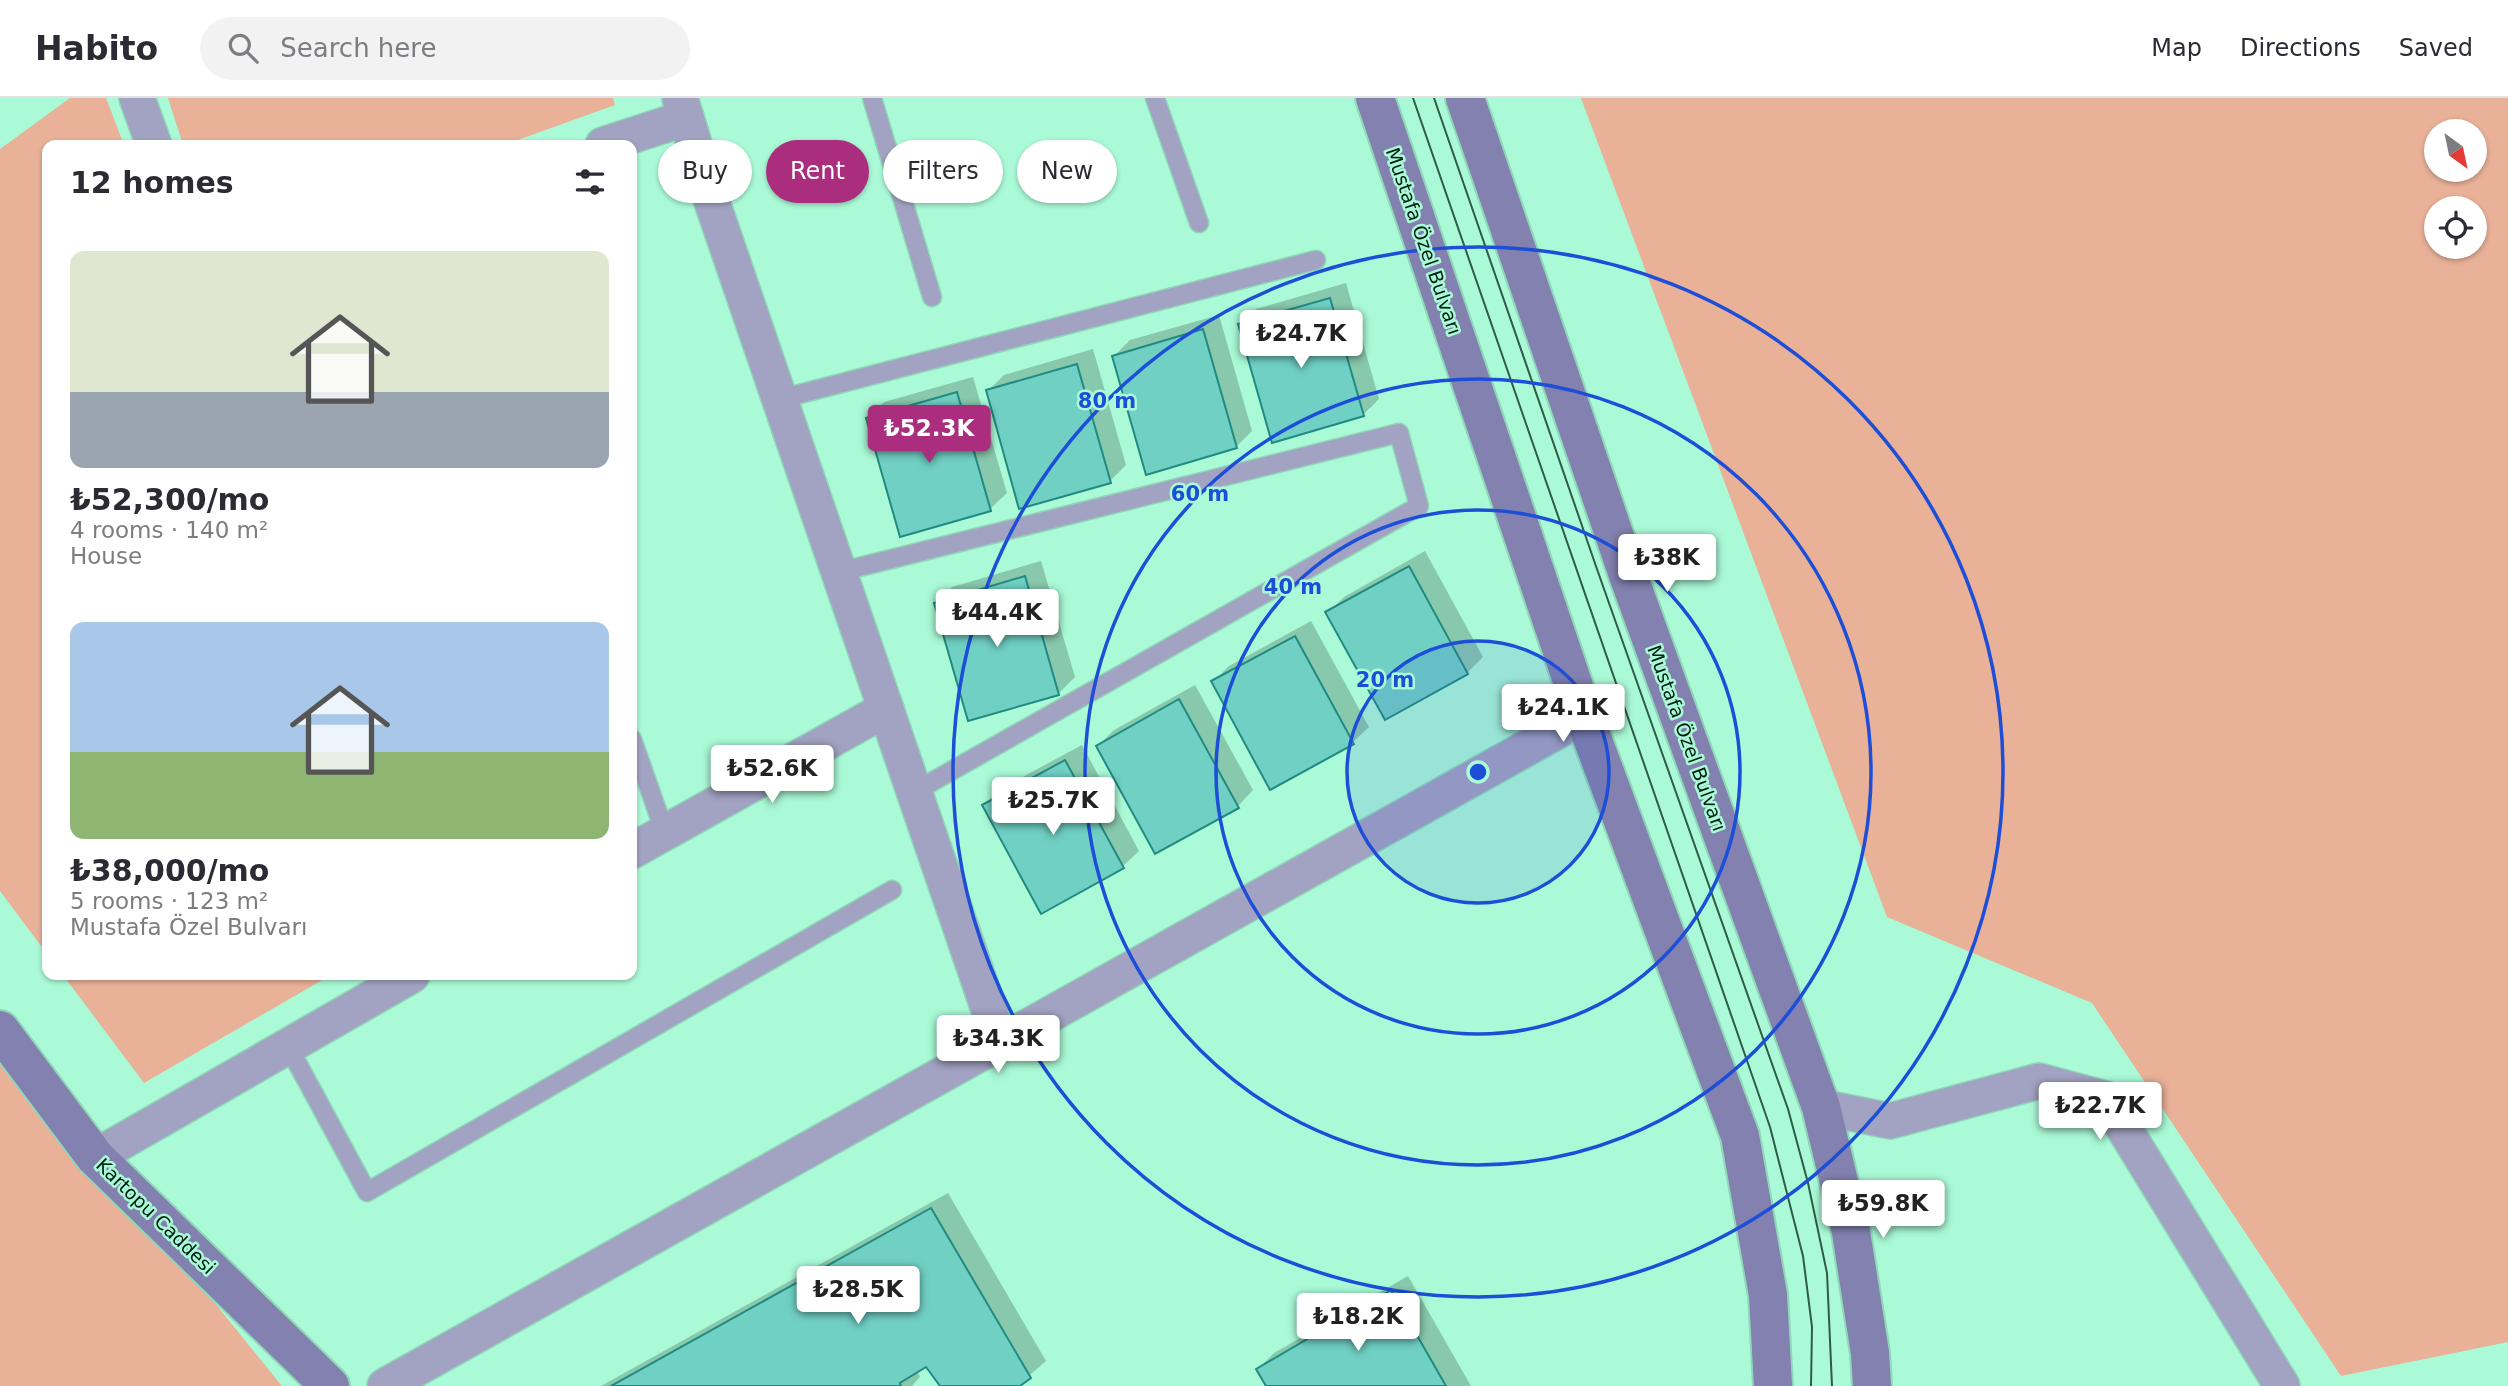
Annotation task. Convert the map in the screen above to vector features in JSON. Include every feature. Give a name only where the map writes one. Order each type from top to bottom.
[{"type":"main road","name":"Mustafa Özel Bulvarı","points":[[1376,98],[1584,716],[1740,1136],[1768,1295],[1773,1386]]},
{"type":"main road","name":"Mustafa Özel Bulvarı","points":[[1465,98],[1628,575],[1821,1107],[1851,1232],[1870,1353],[1872,1386]]},
{"type":"main road","name":"Kartopu Caddesi","points":[[0,1030],[95,1157],[330,1386]]},
{"type":"street","points":[[137,98],[152,140]]},
{"type":"street","points":[[614,140],[683,108],[712,202],[1000,1042]]},
{"type":"street","points":[[637,848],[886,709]]},
{"type":"street","points":[[385,1386],[1584,716]]},
{"type":"street","points":[[95,1157],[403,980]]},
{"type":"street","points":[[1821,1107],[1890,1121],[2039,1081],[2106,1099],[2282,1386]]},
{"type":"lane","points":[[872,98],[932,297]]},
{"type":"lane","points":[[1156,98],[1199,223]]},
{"type":"lane","points":[[780,399],[1316,260]]},
{"type":"lane","points":[[839,572],[1399,433],[1419,506],[914,792]]},
{"type":"lane","points":[[637,753],[665,833]]},
{"type":"lane","points":[[288,1045],[367,1192],[892,890]]},
{"type":"shaded area","points":[[70,98],[106,98],[122,140],[42,140],[42,947],[0,891],[0,149]]},
{"type":"shaded area","points":[[168,98],[613,98],[615,105],[518,140],[181,140]]},
{"type":"shaded area","points":[[1581,98],[2508,98],[2508,1342],[2341,1376],[2092,1003],[1887,917]]},
{"type":"shaded area","points":[[67,980],[322,980],[144,1083]]},
{"type":"shaded area","points":[[0,1038],[282,1386],[0,1386]]},
{"type":"building","points":[[1330,298],[1364,416],[1272,443],[1238,324]]},
{"type":"building","points":[[1203,329],[1237,448],[1146,475],[1112,356]]},
{"type":"building","points":[[1077,364],[1111,483],[1019,509],[986,390]]},
{"type":"building","points":[[957,392],[991,511],[900,537],[866,418]]},
{"type":"building","points":[[1409,566],[1468,674],[1385,720],[1325,612]]},
{"type":"building","points":[[1025,576],[1059,695],[968,721],[934,603]]},
{"type":"building","points":[[1295,636],[1354,744],[1270,790],[1211,681]]},
{"type":"building","points":[[1179,699],[1239,808],[1155,854],[1096,746]]},
{"type":"building","points":[[1065,760],[1124,868],[1041,914],[982,805]]},
{"type":"building","points":[[931,1208],[1031,1378],[1020,1386],[940,1386],[926,1367],[900,1383],[901,1386],[611,1386]]},
{"type":"building","points":[[1391,1290],[1446,1386],[1266,1386],[1256,1369]]},
{"type":"tram line","points":[[1413,98],[1770,1127],[1803,1256],[1812,1327],[1811,1386]]},
{"type":"tram line","points":[[1434,98],[1788,1109],[1808,1183],[1827,1273],[1832,1386]]}]
